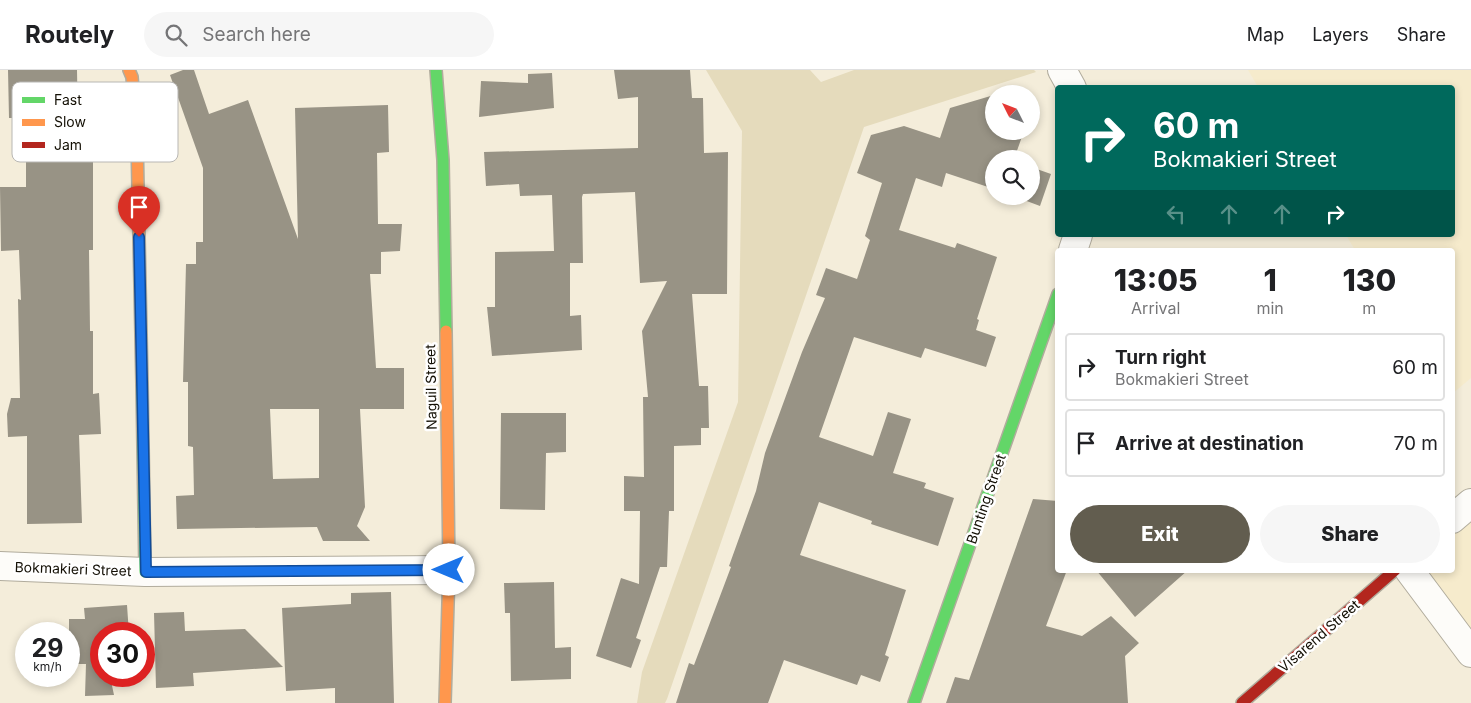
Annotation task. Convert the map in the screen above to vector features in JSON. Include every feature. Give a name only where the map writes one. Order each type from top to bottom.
[{"type":"street","name":"Bokmakieri Street","points":[[129,70],[132,82]]},
{"type":"street","name":"Naguil Street","points":[[436,70],[442,160],[449,570],[445,703]]},
{"type":"street","points":[[1062,70],[1070,85]]},
{"type":"street","name":"Bokmakieri Street","points":[[137,162],[146,572]]},
{"type":"street","name":"Bunting Street","points":[[914,703],[1055,303]]},
{"type":"street","points":[[1455,516],[1471,503]]},
{"type":"street","name":"Bokmakieri Street","points":[[0,566],[146,572],[449,570]]},
{"type":"street","name":"Visarend Street","points":[[1242,703],[1392,573]]},
{"type":"street","points":[[1411,573],[1471,653]]},
{"type":"shaded area","points":[[706,70],[810,70],[821,82],[854,70],[1034,70],[1036,72],[995,85],[985,85],[985,88],[864,127],[667,699],[665,703],[637,703],[642,672],[738,402],[742,131]]},
{"type":"shaded area","points":[[1248,70],[1471,70],[1471,378],[1455,391],[1455,248],[1354,248],[1347,237],[1455,237],[1455,85],[1257,85]]},
{"type":"shaded area","points":[[1471,503],[1471,656],[1411,573],[1455,573],[1455,517]]},
{"type":"building","points":[[8,70],[77,70],[77,82],[12,82],[12,118],[9,118]]},
{"type":"building","points":[[183,70],[194,70],[209,114],[248,100],[298,239],[295,108],[388,105],[389,152],[377,153],[378,224],[402,224],[400,251],[381,252],[381,274],[370,274],[376,368],[404,368],[404,409],[360,409],[365,507],[357,526],[370,541],[323,541],[317,527],[177,529],[176,496],[194,495],[193,447],[188,446],[188,382],[183,382],[186,264],[196,264],[196,242],[203,242],[203,168],[178,98],[178,82],[172,82],[170,75]],"holes":[[[270,409],[319,409],[319,478],[273,479]]]},
{"type":"building","points":[[614,70],[690,70],[692,98],[703,98],[704,153],[728,152],[727,294],[692,294],[699,386],[708,386],[709,428],[701,428],[701,445],[674,446],[674,511],[669,511],[667,567],[660,567],[636,638],[641,640],[631,668],[596,656],[621,578],[639,584],[640,511],[624,511],[624,476],[644,477],[643,397],[648,397],[642,331],[667,281],[640,283],[635,192],[583,194],[583,263],[570,263],[570,316],[581,315],[582,350],[492,356],[487,307],[495,307],[495,252],[554,251],[552,195],[520,196],[519,184],[486,186],[484,152],[638,148],[638,97],[618,99]]},
{"type":"building","points":[[552,73],[554,108],[479,117],[481,81],[528,83],[528,74]]},
{"type":"building","points":[[985,98],[985,140],[1021,140],[1017,150],[985,150],[985,186],[946,173],[942,187],[916,178],[899,230],[955,248],[957,243],[997,257],[977,319],[979,320],[976,330],[996,337],[986,367],[925,348],[921,358],[854,337],[819,437],[873,456],[888,412],[911,419],[893,473],[926,483],[924,488],[954,498],[938,546],[871,524],[872,521],[819,502],[800,555],[906,590],[885,655],[889,657],[880,682],[861,675],[857,685],[784,660],[768,703],[676,703],[689,663],[694,665],[731,567],[729,566],[756,491],[765,453],[802,352],[825,298],[816,295],[826,268],[857,279],[870,240],[865,236],[882,183],[857,173],[871,135],[904,126],[940,138],[950,108]]},
{"type":"building","points":[[26,162],[93,162],[93,250],[89,250],[90,331],[93,331],[93,394],[99,393],[101,434],[79,435],[82,523],[27,524],[27,436],[8,437],[7,414],[11,398],[20,398],[18,299],[21,300],[19,250],[1,251],[0,187],[26,187]]},
{"type":"building","points":[[1040,170],[1051,174],[1040,206],[1037,205],[1040,205]]},
{"type":"building","points":[[501,413],[566,413],[566,452],[546,453],[545,510],[500,509]]},
{"type":"building","points":[[1033,499],[1055,501],[1055,573],[1066,573],[1046,626],[1082,636],[1111,616],[1139,643],[1125,656],[1128,703],[946,703],[955,677],[969,680]]},
{"type":"building","points":[[1098,573],[1185,573],[1135,617]]},
{"type":"building","points":[[554,582],[555,648],[571,647],[571,679],[511,681],[510,613],[505,613],[504,583]]},
{"type":"building","points":[[391,592],[394,703],[335,703],[335,688],[286,691],[282,608],[351,604],[351,593]]},
{"type":"building","points":[[127,605],[128,622],[90,622],[90,687],[112,687],[114,695],[85,696],[86,664],[80,664],[80,622],[69,622],[69,619],[85,619],[84,608]]},
{"type":"building","points":[[184,612],[185,631],[245,629],[283,667],[193,673],[194,686],[156,688],[154,613]]},
{"type":"traffic: fast","points":[[436,70],[443,160],[446,331]]},
{"type":"traffic: fast","points":[[914,703],[1055,303]]},
{"type":"traffic: fast","points":[[142,384],[145,572]]},
{"type":"traffic: slow","points":[[129,70],[132,82]]},
{"type":"traffic: slow","points":[[137,162],[142,384]]},
{"type":"traffic: slow","points":[[445,703],[449,570],[446,331]]},
{"type":"traffic: jam","points":[[1242,703],[1392,573]]},
{"type":"route","points":[[139,237],[146,572],[449,570]]}]
